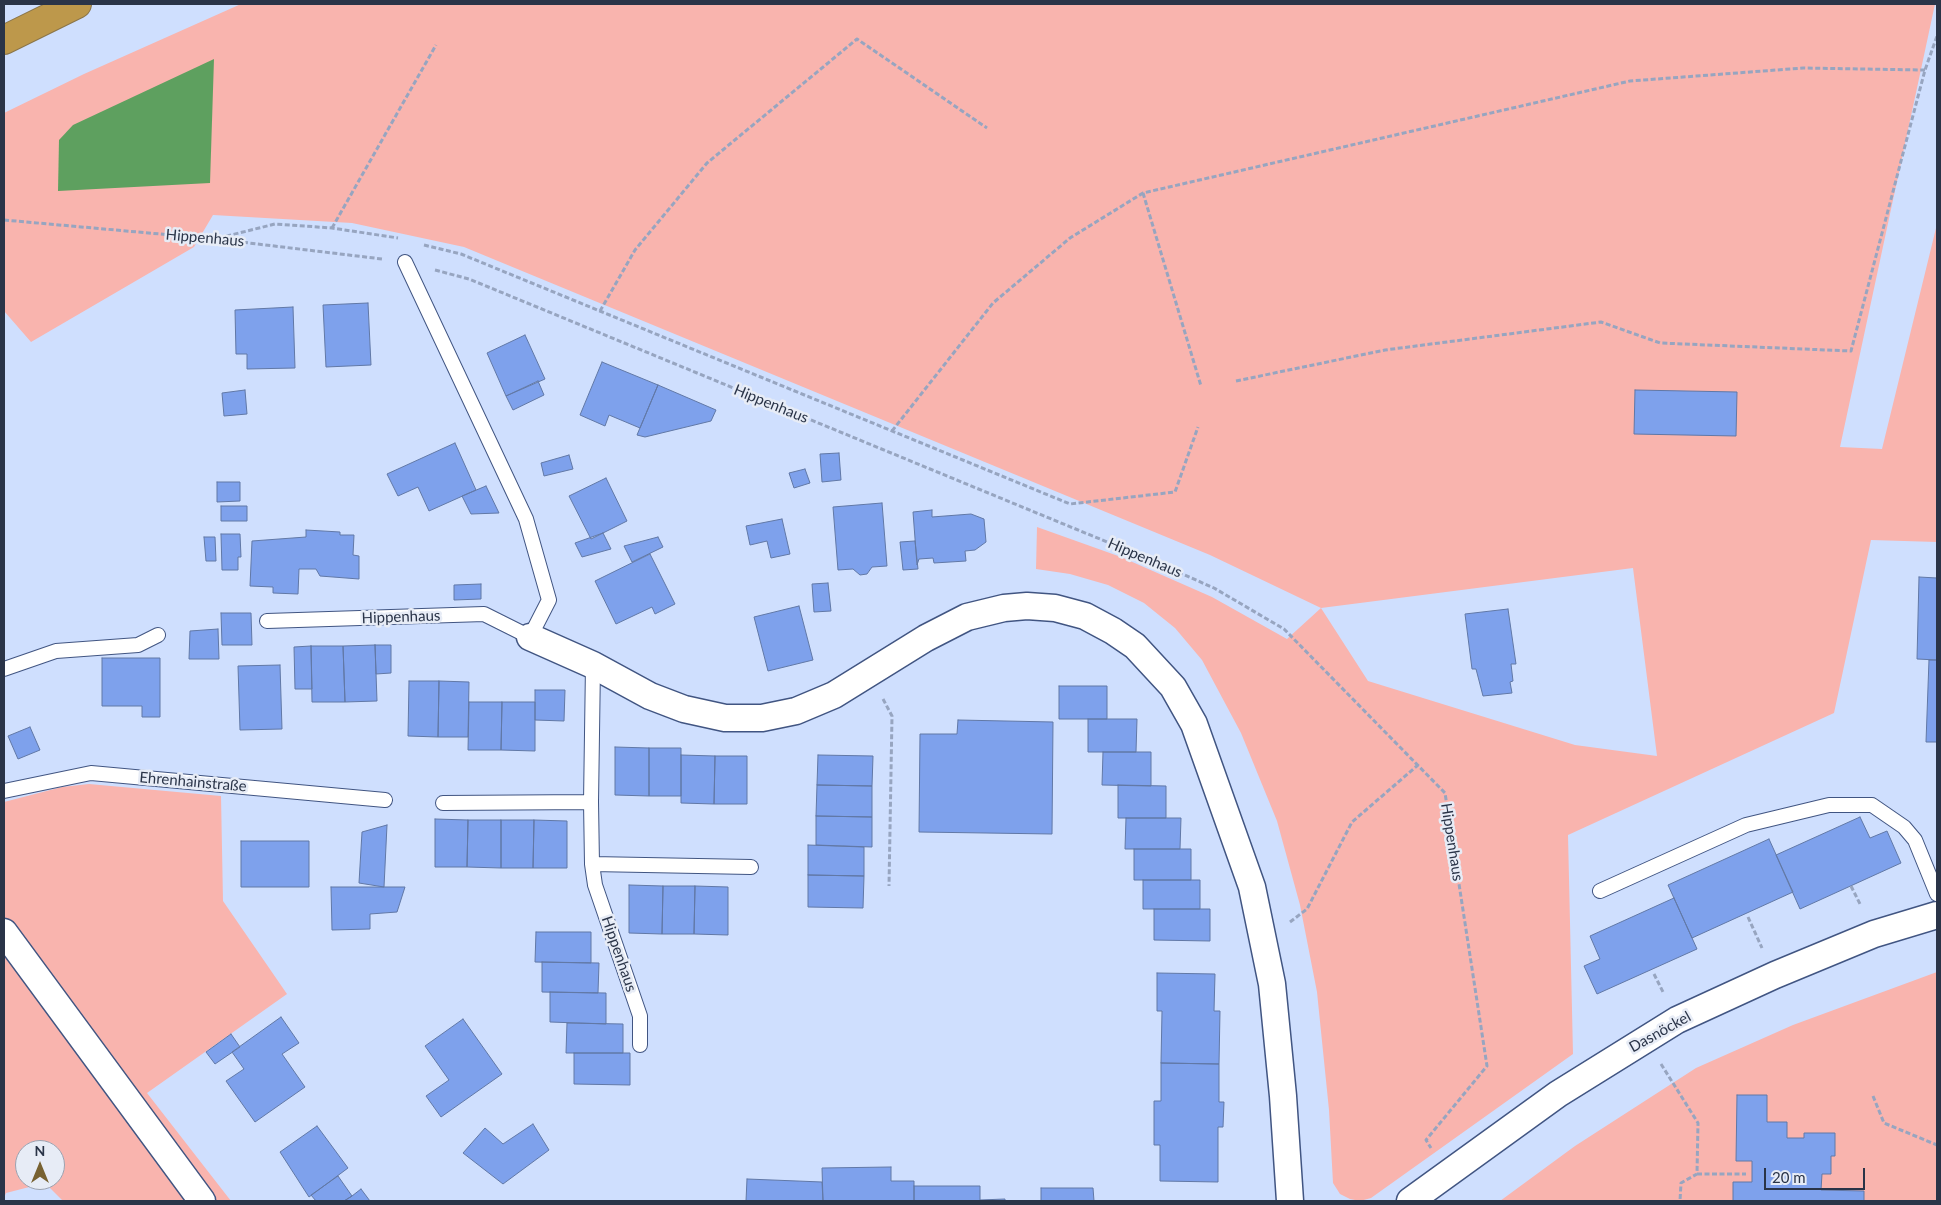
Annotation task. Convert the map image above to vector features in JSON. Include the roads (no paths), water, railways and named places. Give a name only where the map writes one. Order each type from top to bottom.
[{"type":"highway","points":[[4,40],[77,4]]},
{"type":"street","name":"Hippenhaus","points":[[530,638],[593,666],[650,696],[684,709],[725,718],[762,718],[796,711],[834,695],[926,638],[967,617],[1004,608],[1027,606],[1055,608],[1085,616],[1113,631],[1135,646],[1173,687],[1194,724],[1249,879],[1272,984],[1284,1096],[1290,1201]]},
{"type":"street","name":"Dasnöckel","points":[[1410,1201],[1558,1094],[1644,1038],[1676,1020],[1775,975],[1874,934],[1937,915]]},
{"type":"street","points":[[4,932],[202,1201]]},
{"type":"lane","points":[[405,262],[526,519],[549,600],[530,638]]},
{"type":"lane","name":"Hippenhaus","points":[[267,621],[484,614],[530,638]]},
{"type":"lane","points":[[4,669],[56,651],[138,645],[158,635]]},
{"type":"lane","name":"Hippenhaus","points":[[593,666],[592,864],[595,885],[640,1016],[640,1046]]},
{"type":"lane","name":"Ehrenhainstraße","points":[[4,791],[91,773],[385,800]]},
{"type":"lane","points":[[443,803],[591,802]]},
{"type":"lane","points":[[1600,891],[1746,825],[1829,805],[1872,805],[1904,827],[1915,840],[1937,894]]},
{"type":"lane","points":[[592,864],[751,867]]}]
